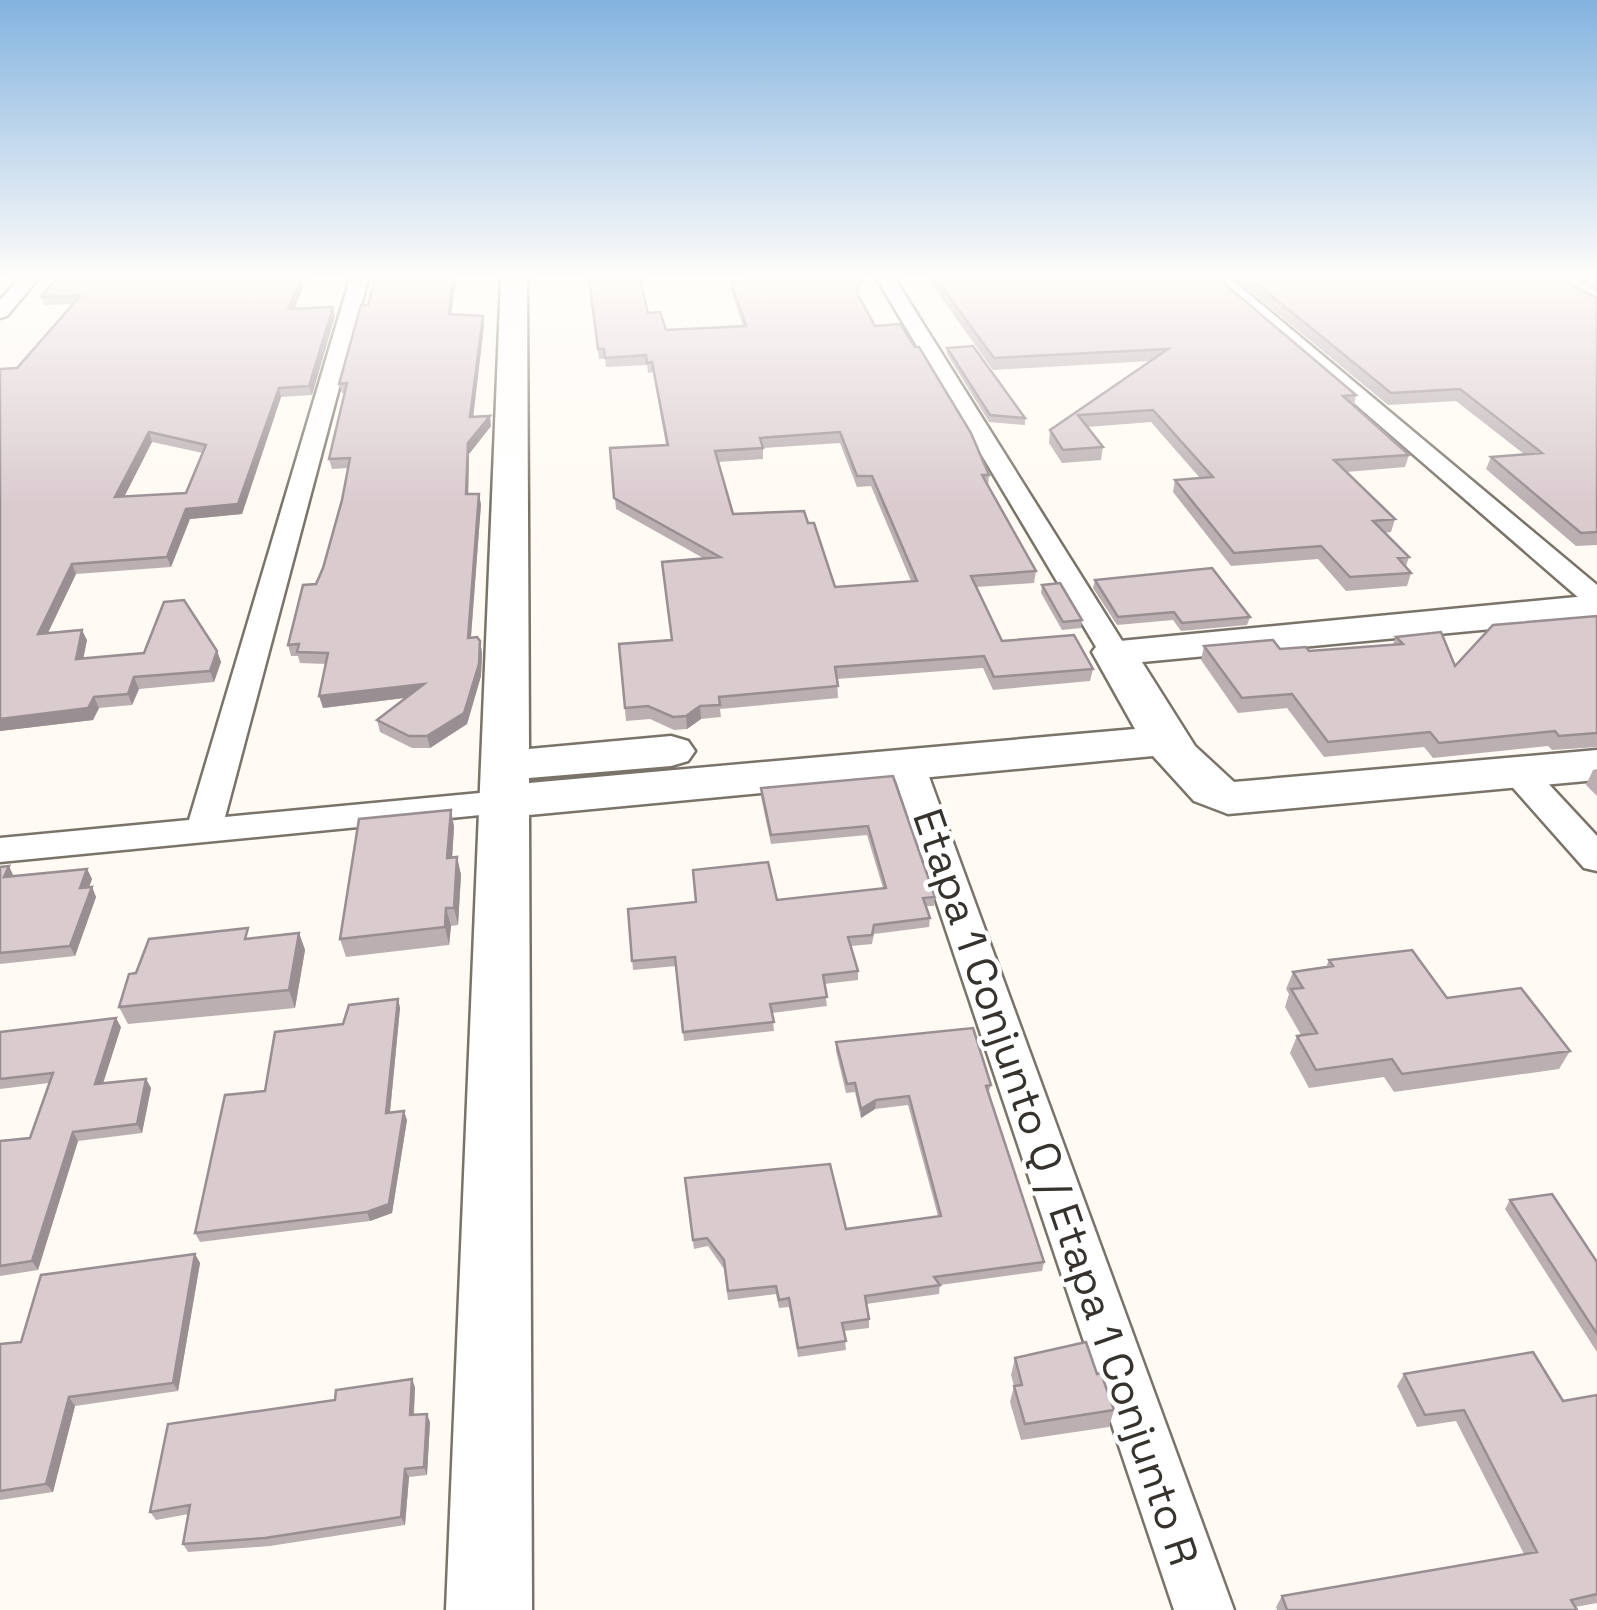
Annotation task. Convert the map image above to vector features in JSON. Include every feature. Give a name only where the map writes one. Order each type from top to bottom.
[{"type":"street","points":[[204,830],[338,354]]},
{"type":"street","points":[[489,1610],[512,354]]},
{"type":"street","points":[[932,354],[1157,724],[1210,790],[1240,799],[1597,765]]},
{"type":"street","points":[[1309,354],[1597,599]]},
{"type":"street","points":[[1114,652],[1597,608]]},
{"type":"street","points":[[502,784],[907,763],[1157,724]]},
{"type":"street","points":[[0,850],[204,830],[502,784],[1157,724]]},
{"type":"street","name":"Etapa 1 Conjunto Q / Etapa 1 Conjunto R","points":[[907,763],[1204,1610]]},
{"type":"street","points":[[1519,773],[1597,858]]},
{"type":"building","points":[[29,354],[319,354],[309,386],[279,388],[238,504],[186,509],[167,557],[72,564],[38,634],[82,630],[76,659],[144,653],[164,602],[184,600],[217,651],[210,671],[134,677],[128,694],[94,697],[88,708],[0,719],[0,369],[17,368]],"holes":[[[149,432],[206,445],[186,493],[115,497]]]},
{"type":"building","points":[[347,354],[478,354],[470,417],[490,416],[468,443],[466,494],[479,494],[468,638],[477,637],[480,641],[479,664],[464,713],[427,736],[409,736],[377,720],[424,684],[319,696],[328,653],[297,652],[299,644],[288,645],[303,585],[316,584],[342,500],[350,458],[329,459],[347,383],[339,384]]},
{"type":"building","points":[[605,354],[923,354],[971,433],[989,475],[982,475],[1036,571],[971,576],[1002,641],[1074,635],[1093,669],[994,677],[984,656],[835,667],[838,686],[719,697],[720,705],[700,706],[686,716],[673,717],[648,706],[625,708],[619,644],[672,640],[662,562],[720,557],[614,498],[610,448],[668,445],[652,362],[647,363],[646,355],[605,358]],"holes":[[[840,432],[857,476],[872,476],[917,581],[835,587],[814,523],[808,523],[804,511],[733,514],[715,451],[763,448],[760,438]]]},
{"type":"building","points":[[951,354],[979,354],[1025,418],[990,415]]},
{"type":"building","points":[[991,354],[1069,354],[994,358]]},
{"type":"building","points":[[1161,354],[1308,354],[1356,395],[1343,396],[1409,455],[1334,460],[1395,519],[1373,521],[1409,557],[1398,558],[1411,573],[1350,577],[1321,546],[1234,553],[1175,480],[1213,477],[1153,410],[1078,415],[1103,447],[1063,450],[1050,430]]},
{"type":"building","points":[[1343,354],[1597,354],[1597,532],[1581,533],[1491,457],[1542,453],[1460,389],[1391,393]]},
{"type":"building","points":[[1212,568],[1250,617],[1182,623],[1174,612],[1118,617],[1095,580]]},
{"type":"building","points":[[1060,583],[1082,620],[1063,622],[1042,585]]},
{"type":"building","points":[[1597,616],[1597,733],[1559,736],[1555,731],[1439,743],[1430,732],[1328,742],[1292,694],[1242,698],[1204,646],[1273,640],[1280,649],[1306,647],[1309,651],[1403,644],[1396,637],[1441,632],[1455,666],[1493,625]]},
{"type":"building","points":[[893,776],[935,897],[923,898],[930,918],[874,925],[872,935],[848,937],[858,971],[823,975],[827,997],[770,1004],[774,1022],[683,1032],[675,957],[632,961],[628,909],[696,902],[693,870],[768,862],[777,900],[886,888],[868,826],[771,835],[761,788]]},
{"type":"building","points":[[451,810],[447,858],[457,857],[454,908],[446,908],[445,927],[340,939],[359,819]]},
{"type":"building","points":[[9,866],[4,877],[87,869],[80,888],[92,887],[70,946],[0,953],[0,867]]},
{"type":"building","points":[[248,928],[245,939],[299,933],[289,990],[119,1007],[129,974],[136,973],[149,939]]},
{"type":"building","points":[[1412,950],[1447,998],[1521,988],[1570,1051],[1402,1074],[1392,1059],[1316,1070],[1297,1036],[1317,1033],[1291,989],[1303,988],[1293,972],[1333,966],[1329,960]]},
{"type":"building","points":[[398,999],[386,1113],[404,1111],[389,1204],[367,1212],[195,1233],[225,1095],[265,1091],[275,1032],[343,1024],[349,1005]]},
{"type":"building","points":[[116,1018],[95,1084],[146,1079],[137,1124],[73,1132],[32,1261],[0,1266],[0,1141],[30,1138],[53,1073],[0,1079],[0,1032]]},
{"type":"building","points":[[973,1028],[991,1085],[986,1086],[1044,1262],[934,1277],[940,1285],[865,1296],[869,1319],[842,1323],[846,1341],[798,1348],[789,1298],[779,1300],[776,1286],[728,1291],[724,1260],[707,1238],[693,1240],[685,1178],[830,1164],[846,1229],[941,1216],[909,1096],[876,1100],[861,1109],[855,1083],[847,1084],[836,1042]]},
{"type":"building","points":[[1552,1194],[1597,1262],[1597,1334],[1510,1200]]},
{"type":"building","points":[[195,1254],[173,1383],[69,1397],[46,1484],[0,1491],[0,1344],[21,1342],[41,1275]]},
{"type":"building","points":[[1086,1342],[1114,1410],[1025,1424],[1014,1386],[1022,1385],[1015,1358]]},
{"type":"building","points":[[1533,1352],[1563,1401],[1597,1395],[1597,1594],[1571,1600],[1577,1610],[1287,1610],[1282,1596],[1537,1552],[1464,1410],[1425,1415],[1404,1374]]},
{"type":"building","points":[[412,1379],[410,1415],[427,1414],[424,1467],[405,1469],[401,1517],[265,1538],[183,1544],[190,1505],[150,1512],[168,1424],[335,1400],[336,1390]]}]
